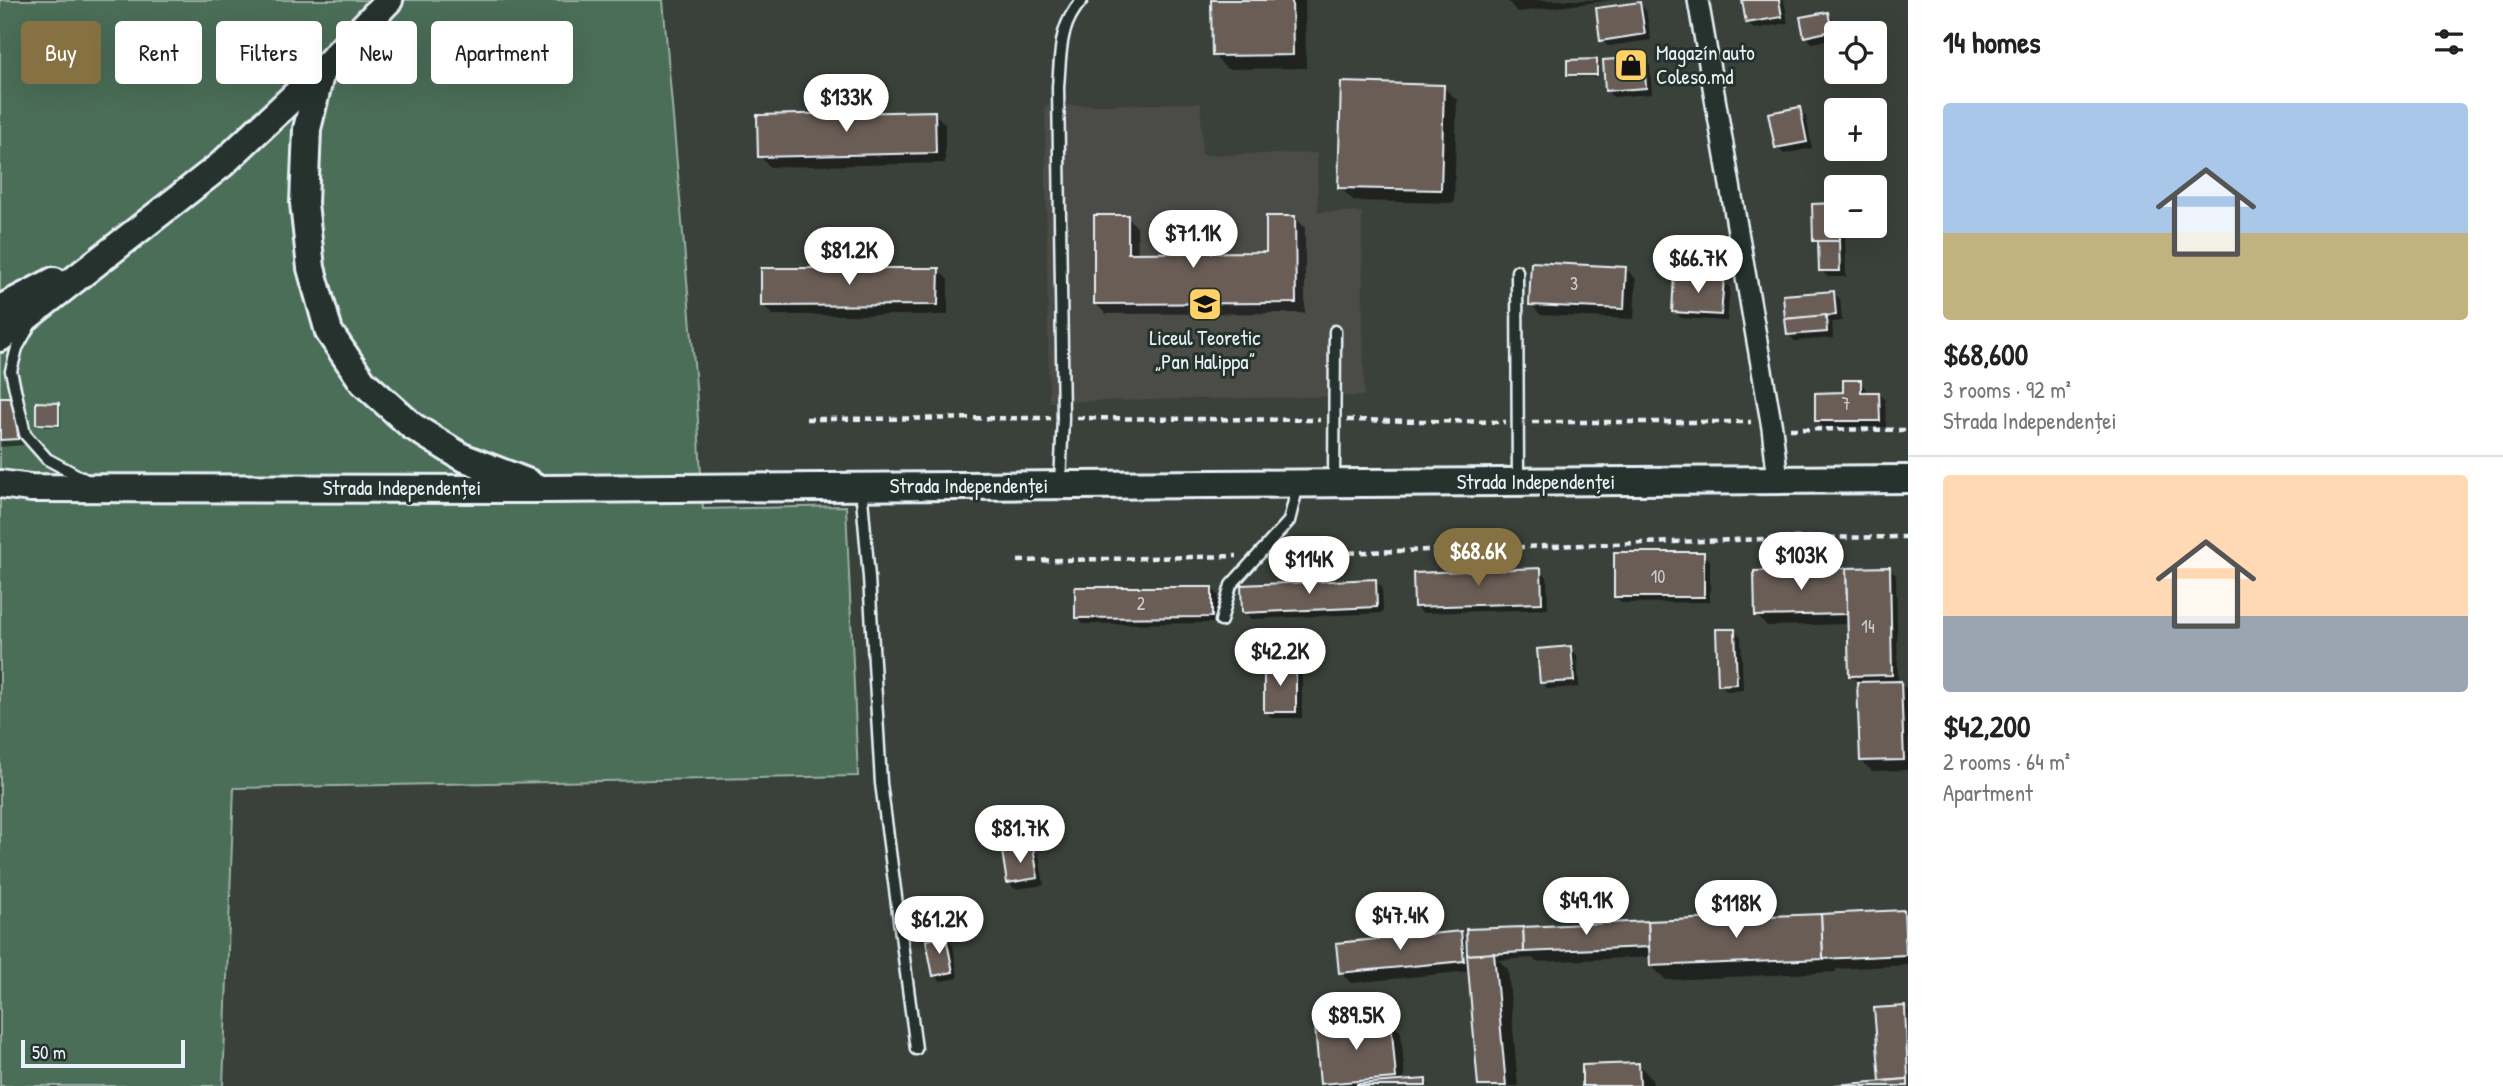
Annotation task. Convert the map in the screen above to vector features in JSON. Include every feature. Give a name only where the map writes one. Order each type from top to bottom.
[{"type":"main road","points":[[322,70],[389,0]]},
{"type":"main road","points":[[0,338],[221,165],[307,84]]},
{"type":"main road","points":[[318,84],[307,129],[304,203],[311,268],[329,332],[363,382],[412,426],[462,457],[543,489]]},
{"type":"main road","points":[[0,309],[120,245]]},
{"type":"main road","name":"Strada Independenței","points":[[0,484],[31,488],[543,489],[1908,479]]},
{"type":"main road","name":"Strada Independenței","points":[[0,493],[31,488]]},
{"type":"street","points":[[1698,0],[1772,428],[1778,480]]},
{"type":"lane","points":[[1060,485],[1063,418],[1058,87],[1063,33],[1070,14],[1082,0]]},
{"type":"lane","points":[[1517,271],[1518,482]]},
{"type":"lane","points":[[42,305],[17,348],[11,371],[25,435],[47,458],[98,487]]},
{"type":"lane","points":[[1334,483],[1335,331]]},
{"type":"lane","points":[[1221,621],[1231,585],[1289,522],[1298,483]]},
{"type":"lane","points":[[861,486],[881,783],[916,1049]]},
{"type":"path","points":[[806,419],[1758,422],[1772,428],[1908,430]]},
{"type":"path","points":[[1018,561],[1908,537]]},
{"type":"shaded area","name":"Liceul Teoretic „Pan Halippa”","points":[[1201,103],[1202,155],[1317,153],[1318,212],[1362,212],[1364,396],[1049,402],[1045,106]]},
{"type":"green space","points":[[0,0],[663,0],[696,386],[703,509],[846,506],[858,776],[234,788],[223,1086],[0,1086]]},
{"type":"building","points":[[1211,0],[1292,0],[1293,55],[1212,56]]},
{"type":"building","points":[[1742,0],[1779,0],[1782,17],[1746,23]]},
{"type":"building","points":[[1640,2],[1645,34],[1600,41],[1596,8]]},
{"type":"building","points":[[1828,12],[1830,21],[1824,21],[1824,33],[1804,37],[1800,17]]},
{"type":"building","points":[[1644,57],[1646,88],[1605,91],[1603,60]]},
{"type":"building","points":[[1597,59],[1597,75],[1567,75],[1567,60]]},
{"type":"building","points":[[1341,82],[1444,85],[1441,190],[1338,188]]},
{"type":"building","points":[[1800,107],[1807,142],[1775,148],[1768,113]]},
{"type":"building","points":[[935,111],[936,153],[758,157],[757,115]]},
{"type":"building","points":[[1812,204],[1824,204],[1824,238],[1839,238],[1839,241],[1813,241]]},
{"type":"building","points":[[1094,215],[1128,215],[1128,253],[1266,252],[1266,216],[1295,216],[1296,303],[1094,304]]},
{"type":"building","points":[[1818,241],[1839,241],[1840,271],[1819,271]]},
{"type":"building","points":[[1531,262],[1626,267],[1624,309],[1529,305]]},
{"type":"building","points":[[761,268],[939,268],[938,305],[761,306]]},
{"type":"building","points":[[1674,276],[1724,279],[1721,315],[1672,312]]},
{"type":"building","points":[[1834,291],[1836,315],[1785,319],[1783,295]]},
{"type":"building","points":[[1826,315],[1827,332],[1787,335],[1785,319]]},
{"type":"building","points":[[1843,380],[1861,380],[1861,392],[1879,392],[1880,421],[1815,421],[1815,393],[1843,392]]},
{"type":"building","points":[[0,397],[16,397],[18,439],[0,440]]},
{"type":"building","points":[[36,402],[59,403],[59,425],[36,424]]},
{"type":"building","points":[[1614,552],[1704,552],[1704,597],[1614,597]]},
{"type":"building","points":[[1890,567],[1892,675],[1849,676],[1846,568]]},
{"type":"building","points":[[1541,568],[1542,603],[1414,607],[1413,573]]},
{"type":"building","points":[[1846,568],[1847,614],[1755,616],[1754,571]]},
{"type":"building","points":[[1376,579],[1377,607],[1242,613],[1241,585]]},
{"type":"building","points":[[1075,587],[1212,587],[1212,617],[1075,618]]},
{"type":"building","points":[[1716,629],[1735,629],[1737,684],[1718,685]]},
{"type":"building","points":[[1571,646],[1574,681],[1540,683],[1537,649]]},
{"type":"building","points":[[1264,665],[1296,665],[1296,712],[1264,712]]},
{"type":"building","points":[[1901,681],[1904,760],[1860,761],[1857,682]]},
{"type":"building","points":[[1033,847],[1038,878],[1007,883],[1002,851]]},
{"type":"building","points":[[1904,910],[1906,955],[1823,959],[1821,914]]},
{"type":"building","points":[[1821,914],[1823,959],[1650,966],[1648,921]]},
{"type":"building","points":[[1648,921],[1649,947],[1524,952],[1523,927]]},
{"type":"building","points":[[1523,927],[1524,952],[1467,955],[1466,929]]},
{"type":"building","points":[[1461,931],[1464,961],[1339,973],[1336,943]]},
{"type":"building","points":[[946,937],[953,972],[933,976],[926,940]]},
{"type":"building","points":[[1494,953],[1506,1086],[1478,1086],[1467,955]]},
{"type":"building","points":[[1905,1006],[1908,1079],[1880,1081],[1874,1008]]},
{"type":"building","points":[[1391,1020],[1396,1078],[1320,1084],[1315,1026]]},
{"type":"building","points":[[1639,1063],[1640,1086],[1582,1086],[1582,1065]]},
{"type":"building","points":[[1426,1079],[1426,1086],[1357,1086],[1357,1084]]},
{"type":"building","points":[[1908,1079],[1908,1086],[1836,1086],[1836,1085]]},
{"type":"place","name":"Magazín auto Coleso.md","points":[[1631,65]]},
{"type":"place","name":"Liceul Teoretic „Pan Halippa”","points":[[1205,304]]}]
